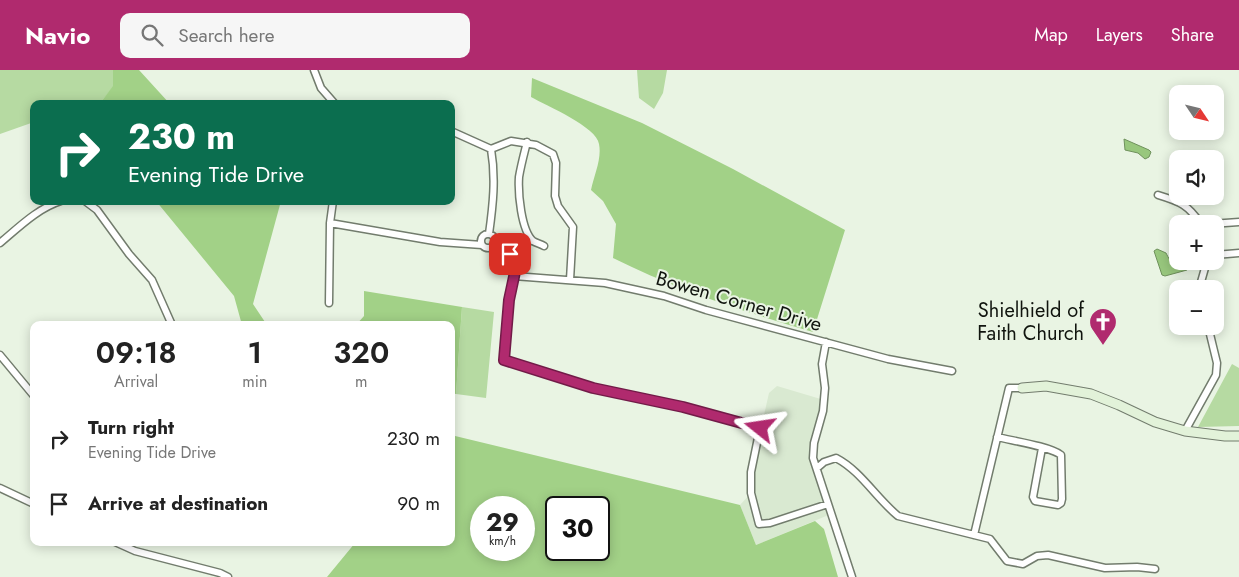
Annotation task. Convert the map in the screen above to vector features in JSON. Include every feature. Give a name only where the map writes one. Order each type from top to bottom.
[{"type":"street","points":[[314,70],[321,88],[332,100]]},
{"type":"street","points":[[455,133],[491,149],[511,140],[527,142],[553,154],[556,163],[555,196],[558,206],[573,227],[570,280]]},
{"type":"street","points":[[527,142],[519,189],[522,215],[532,240],[544,246]]},
{"type":"street","points":[[489,234],[494,196],[494,168],[491,149]]},
{"type":"street","points":[[1158,195],[1174,200],[1191,209],[1195,215]]},
{"type":"street","points":[[0,243],[29,219],[52,205]]},
{"type":"street","points":[[90,205],[96,210],[129,254],[152,280],[170,321]]},
{"type":"street","points":[[328,303],[330,223],[332,205]]},
{"type":"street","points":[[1224,223],[1239,222]]},
{"type":"street","points":[[330,223],[440,242],[482,245],[488,248],[495,244]]},
{"type":"street","points":[[489,234],[495,238],[495,244]]},
{"type":"street","points":[[482,245],[482,238],[489,234]]},
{"type":"street","points":[[510,254],[532,240]]},
{"type":"street","points":[[495,244],[506,249],[514,261],[514,276],[509,300],[504,360],[593,388],[683,407],[760,428],[750,472],[751,493],[759,524],[770,523],[828,504]]},
{"type":"street","points":[[1224,254],[1239,253]]},
{"type":"street","name":"Bowen Corner Drive","points":[[514,276],[605,283],[664,296],[706,310],[888,359],[952,371]]},
{"type":"street","points":[[1185,431],[1216,375],[1218,364],[1210,335]]},
{"type":"street","points":[[826,342],[822,364],[825,388],[823,411],[814,443],[813,458],[852,577]]},
{"type":"street","points":[[0,355],[30,391]]},
{"type":"street","points":[[974,535],[997,437],[1006,386],[1022,388],[1046,386],[1091,394],[1120,405],[1155,422],[1185,431],[1239,436]]},
{"type":"street","points":[[997,437],[1042,448],[1056,452],[1061,456],[1062,498],[1061,503],[1058,505],[1035,500],[1033,497],[1042,448]]},
{"type":"street","points":[[817,468],[824,462],[836,458],[847,464],[887,507],[898,516],[990,538],[1007,561],[1023,564],[1037,556],[1048,555],[1105,568],[1137,567],[1155,569]]},
{"type":"street","points":[[0,488],[30,502]]},
{"type":"street","points":[[124,546],[135,551],[220,573],[228,577]]},
{"type":"shaded area","points":[[0,70],[113,70],[114,86],[103,100],[30,100],[30,123],[0,134]]},
{"type":"shaded area","points":[[113,70],[139,70],[166,100],[102,100],[113,86]]},
{"type":"shaded area","points":[[637,70],[667,70],[663,93],[654,109],[639,98]]},
{"type":"shaded area","points":[[532,78],[642,123],[733,169],[845,230],[813,332],[712,300],[637,270],[613,258],[616,224],[603,201],[591,190],[600,150],[596,137],[581,124],[531,97]]},
{"type":"shaded area","points":[[1124,139],[1149,150],[1151,152],[1149,157],[1145,159],[1138,153],[1125,150]]},
{"type":"shaded area","points":[[159,205],[280,205],[253,304],[264,321],[241,321],[234,296]]},
{"type":"shaded area","points":[[1157,249],[1166,253],[1169,258],[1169,270],[1187,270],[1165,276],[1162,275],[1154,251]]},
{"type":"shaded area","points":[[364,291],[462,307],[456,394],[455,321],[360,321],[364,316]]},
{"type":"shaded area","points":[[462,307],[494,312],[486,398],[456,394]]},
{"type":"shaded area","points":[[1232,364],[1239,368],[1239,426],[1198,427]]},
{"type":"shaded area","points":[[777,386],[824,400],[813,458],[831,514],[756,545],[740,505],[751,493],[751,472],[769,393]]},
{"type":"shaded area","points":[[455,436],[740,505],[756,545],[815,521],[824,529],[838,577],[327,577],[353,546],[455,546]]},
{"type":"place","name":"Shielhield of Faith Church","points":[[1103,346]]},
{"type":"route","points":[[510,254],[514,261],[515,272],[509,300],[504,360],[593,388],[683,407],[760,428]]}]
